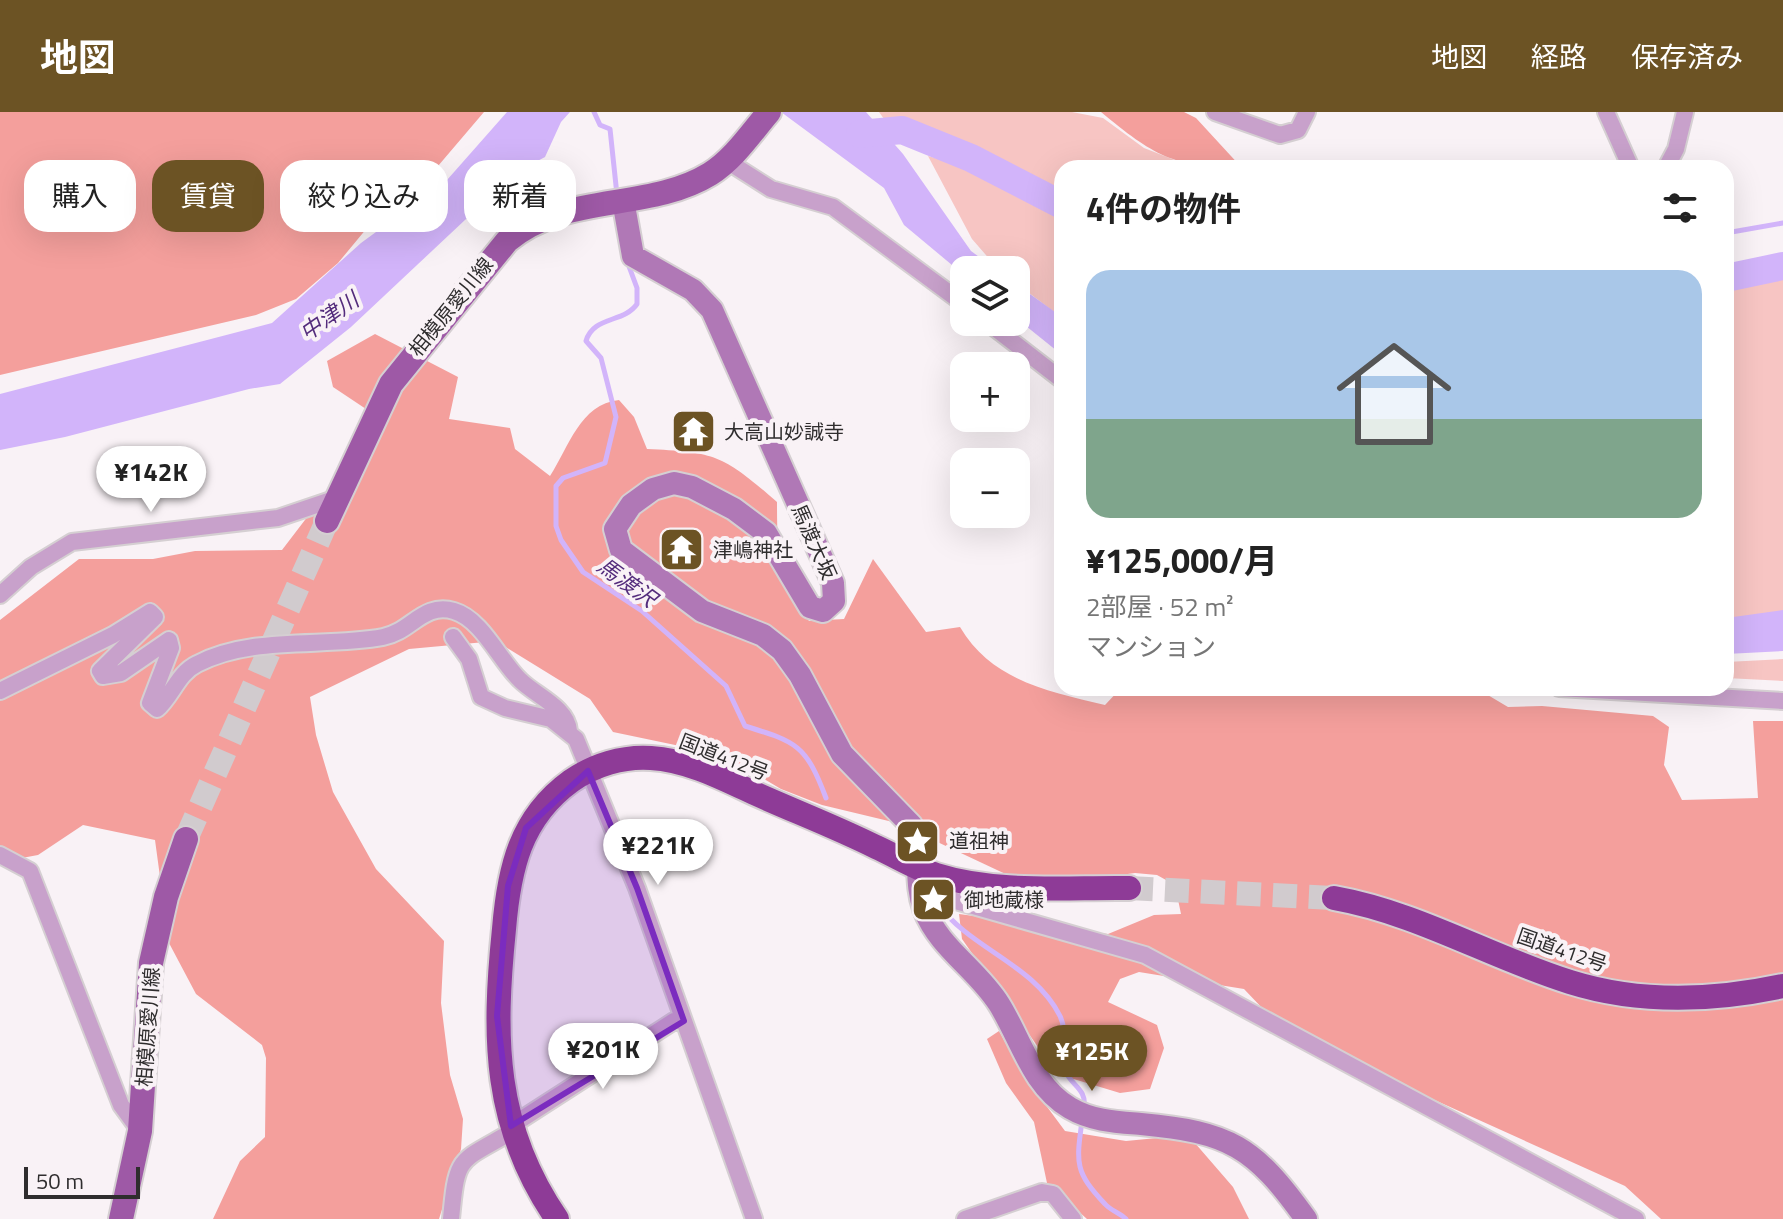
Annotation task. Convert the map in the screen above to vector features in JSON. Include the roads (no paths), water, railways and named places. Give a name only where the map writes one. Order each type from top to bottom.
[{"type":"highway","name":"国道412号","points":[[557,1219],[539,1192],[512,1128],[500,1068],[497,1016],[508,886],[526,828],[558,790],[588,771],[627,759],[672,761],[715,775],[917,876],[934,874],[983,885],[1129,888]]},
{"type":"highway","name":"国道412号","points":[[1334,898],[1404,915],[1542,972],[1610,992],[1701,998],[1783,986]]},
{"type":"main road","name":"相模原愛川線","points":[[327,521],[391,384],[498,250],[516,233],[541,220],[679,189],[734,154],[769,112]]},
{"type":"main road","name":"相模原愛川線","points":[[121,1219],[140,1131],[151,963],[166,897],[186,839]]},
{"type":"street","points":[[1215,112],[1285,136],[1298,130],[1307,112]]},
{"type":"street","points":[[1606,112],[1627,160]]},
{"type":"street","points":[[1670,160],[1685,112]]},
{"type":"street","points":[[734,154],[771,189],[833,207],[950,294]]},
{"type":"street","name":"馬渡大坂","points":[[623,200],[633,256],[693,290],[712,310],[833,583],[834,601],[823,611],[810,607],[766,533],[734,509],[681,483],[660,485],[631,505],[615,529],[618,544],[702,611],[763,635],[782,650],[842,754],[911,825],[915,836],[917,876]]},
{"type":"street","points":[[1005,336],[1054,374]]},
{"type":"street","points":[[0,595],[31,567],[72,542],[278,518],[337,498]]},
{"type":"street","points":[[0,691],[113,635],[150,612],[155,617],[100,671],[103,676],[121,673],[169,640],[171,648],[150,703],[157,709],[186,671],[209,659],[291,642],[380,637],[403,629],[433,608],[458,612],[471,621],[513,673],[559,710],[568,722],[569,731],[637,888],[754,1219]]},
{"type":"street","points":[[453,637],[469,659],[481,697],[505,708],[551,719],[569,731]]},
{"type":"street","points":[[1697,696],[1783,701]]},
{"type":"street","points":[[0,855],[30,871],[121,1105],[140,1131]]},
{"type":"street","points":[[917,876],[937,935],[998,1003],[1048,1090],[1072,1110],[1106,1121],[1192,1129],[1223,1138],[1251,1155],[1279,1181],[1306,1219]]},
{"type":"street","points":[[917,876],[938,896],[1145,955],[1636,1219]]},
{"type":"street","points":[[451,1219],[454,1178],[463,1160],[674,1021],[684,1021]]},
{"type":"street","points":[[965,1219],[1042,1192],[1053,1194],[1073,1219]]},
{"type":"water","points":[[507,112],[570,112],[561,122],[545,157],[539,160],[465,160]]},
{"type":"water","points":[[781,112],[866,112],[903,154],[971,251],[978,256],[950,256],[950,263],[904,225],[884,188]]},
{"type":"water","name":"中津川","points":[[464,161],[464,221],[351,327],[280,384],[0,450],[0,394],[272,323],[376,232],[448,232],[448,179]]},
{"type":"water","points":[[1030,294],[1054,311],[1054,349],[1030,329]]},
{"type":"water","points":[[1783,610],[1783,651],[1734,654],[1734,617]]},
{"type":"waterway","name":"馬渡沢","points":[[594,112],[600,125],[610,129],[617,195]]},
{"type":"waterway","points":[[860,134],[902,130],[971,158],[1054,201]]},
{"type":"waterway","points":[[1734,232],[1783,223]]},
{"type":"waterway","name":"馬渡沢","points":[[627,261],[637,288],[637,304],[625,314],[595,327],[586,341],[601,358],[616,417],[605,463],[563,478],[556,486],[556,526],[561,540],[583,572],[642,611],[726,686],[745,726],[798,748],[812,767],[826,798]]},
{"type":"waterway","points":[[1734,276],[1783,266]]},
{"type":"waterway","name":"馬渡沢","points":[[938,904],[951,920],[1018,970],[1049,998],[1063,1023],[1065,1071],[1081,1092],[1084,1108]]},
{"type":"waterway","name":"馬渡沢","points":[[1082,1121],[1079,1158],[1083,1175],[1105,1204],[1126,1219]]},
{"type":"tunnel","points":[[186,839],[327,521]]},
{"type":"tunnel","points":[[1129,888],[1334,898]]},
{"type":"place","name":"大高山妙誠寺","points":[[693,432]]},
{"type":"place","name":"津嶋神社","points":[[682,550]]},
{"type":"place","name":"道祖神","points":[[918,841]]},
{"type":"place","name":"御地蔵様","points":[[933,900]]}]
